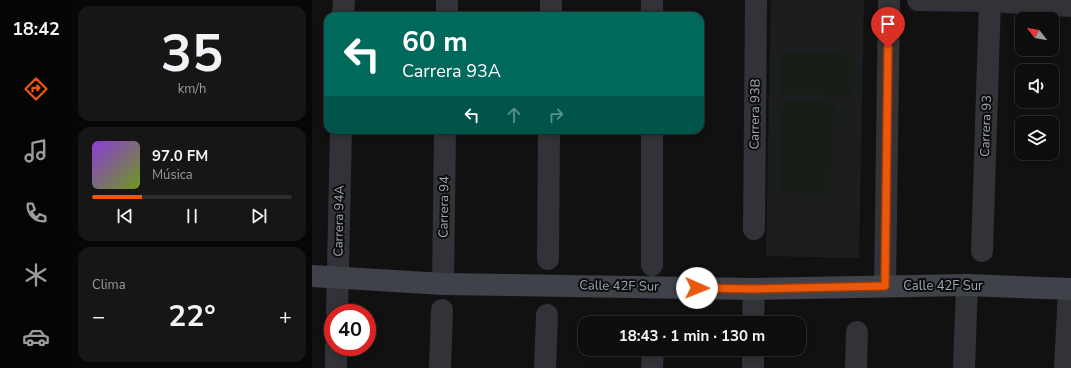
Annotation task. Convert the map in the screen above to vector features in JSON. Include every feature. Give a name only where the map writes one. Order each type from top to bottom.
[{"type":"street","points":[[343,12],[344,0]]},
{"type":"street","points":[[447,0],[447,12]]},
{"type":"street","points":[[551,0],[551,12]]},
{"type":"street","points":[[652,0],[652,12]]},
{"type":"street","name":"Carrera 93B","points":[[754,229],[756,0]]},
{"type":"street","points":[[885,286],[889,0]]},
{"type":"street","points":[[918,0],[990,1],[1071,6]]},
{"type":"street","name":"Carrera 93","points":[[982,252],[990,1]]},
{"type":"street","name":"Carrera 94A","points":[[337,304],[341,134]]},
{"type":"street","name":"Carrera 94","points":[[443,284],[445,134]]},
{"type":"street","points":[[548,259],[549,134]]},
{"type":"street","points":[[652,134],[652,265]]},
{"type":"street","name":"Calle 42F Sur","points":[[312,276],[443,284],[754,289],[966,285],[1070,289]]},
{"type":"street","points":[[964,368],[966,285]]},
{"type":"street","points":[[753,316],[754,289]]},
{"type":"street","points":[[1066,368],[1070,289]]},
{"type":"street","points":[[440,368],[442,310]]},
{"type":"street","points":[[545,368],[547,315]]},
{"type":"street","points":[[856,368],[857,332]]},
{"type":"street","points":[[336,356],[336,368]]},
{"type":"street","points":[[652,368],[653,356]]},
{"type":"street","points":[[752,368],[753,356]]},
{"type":"shaded area","points":[[771,0],[864,0],[859,258],[766,256]]},
{"type":"shaded area","points":[[781,52],[854,54],[853,96],[780,94]]},
{"type":"shaded area","points":[[783,100],[834,102],[830,194],[779,192]]},
{"type":"route","points":[[697,288],[754,289],[885,286],[888,48]]}]
